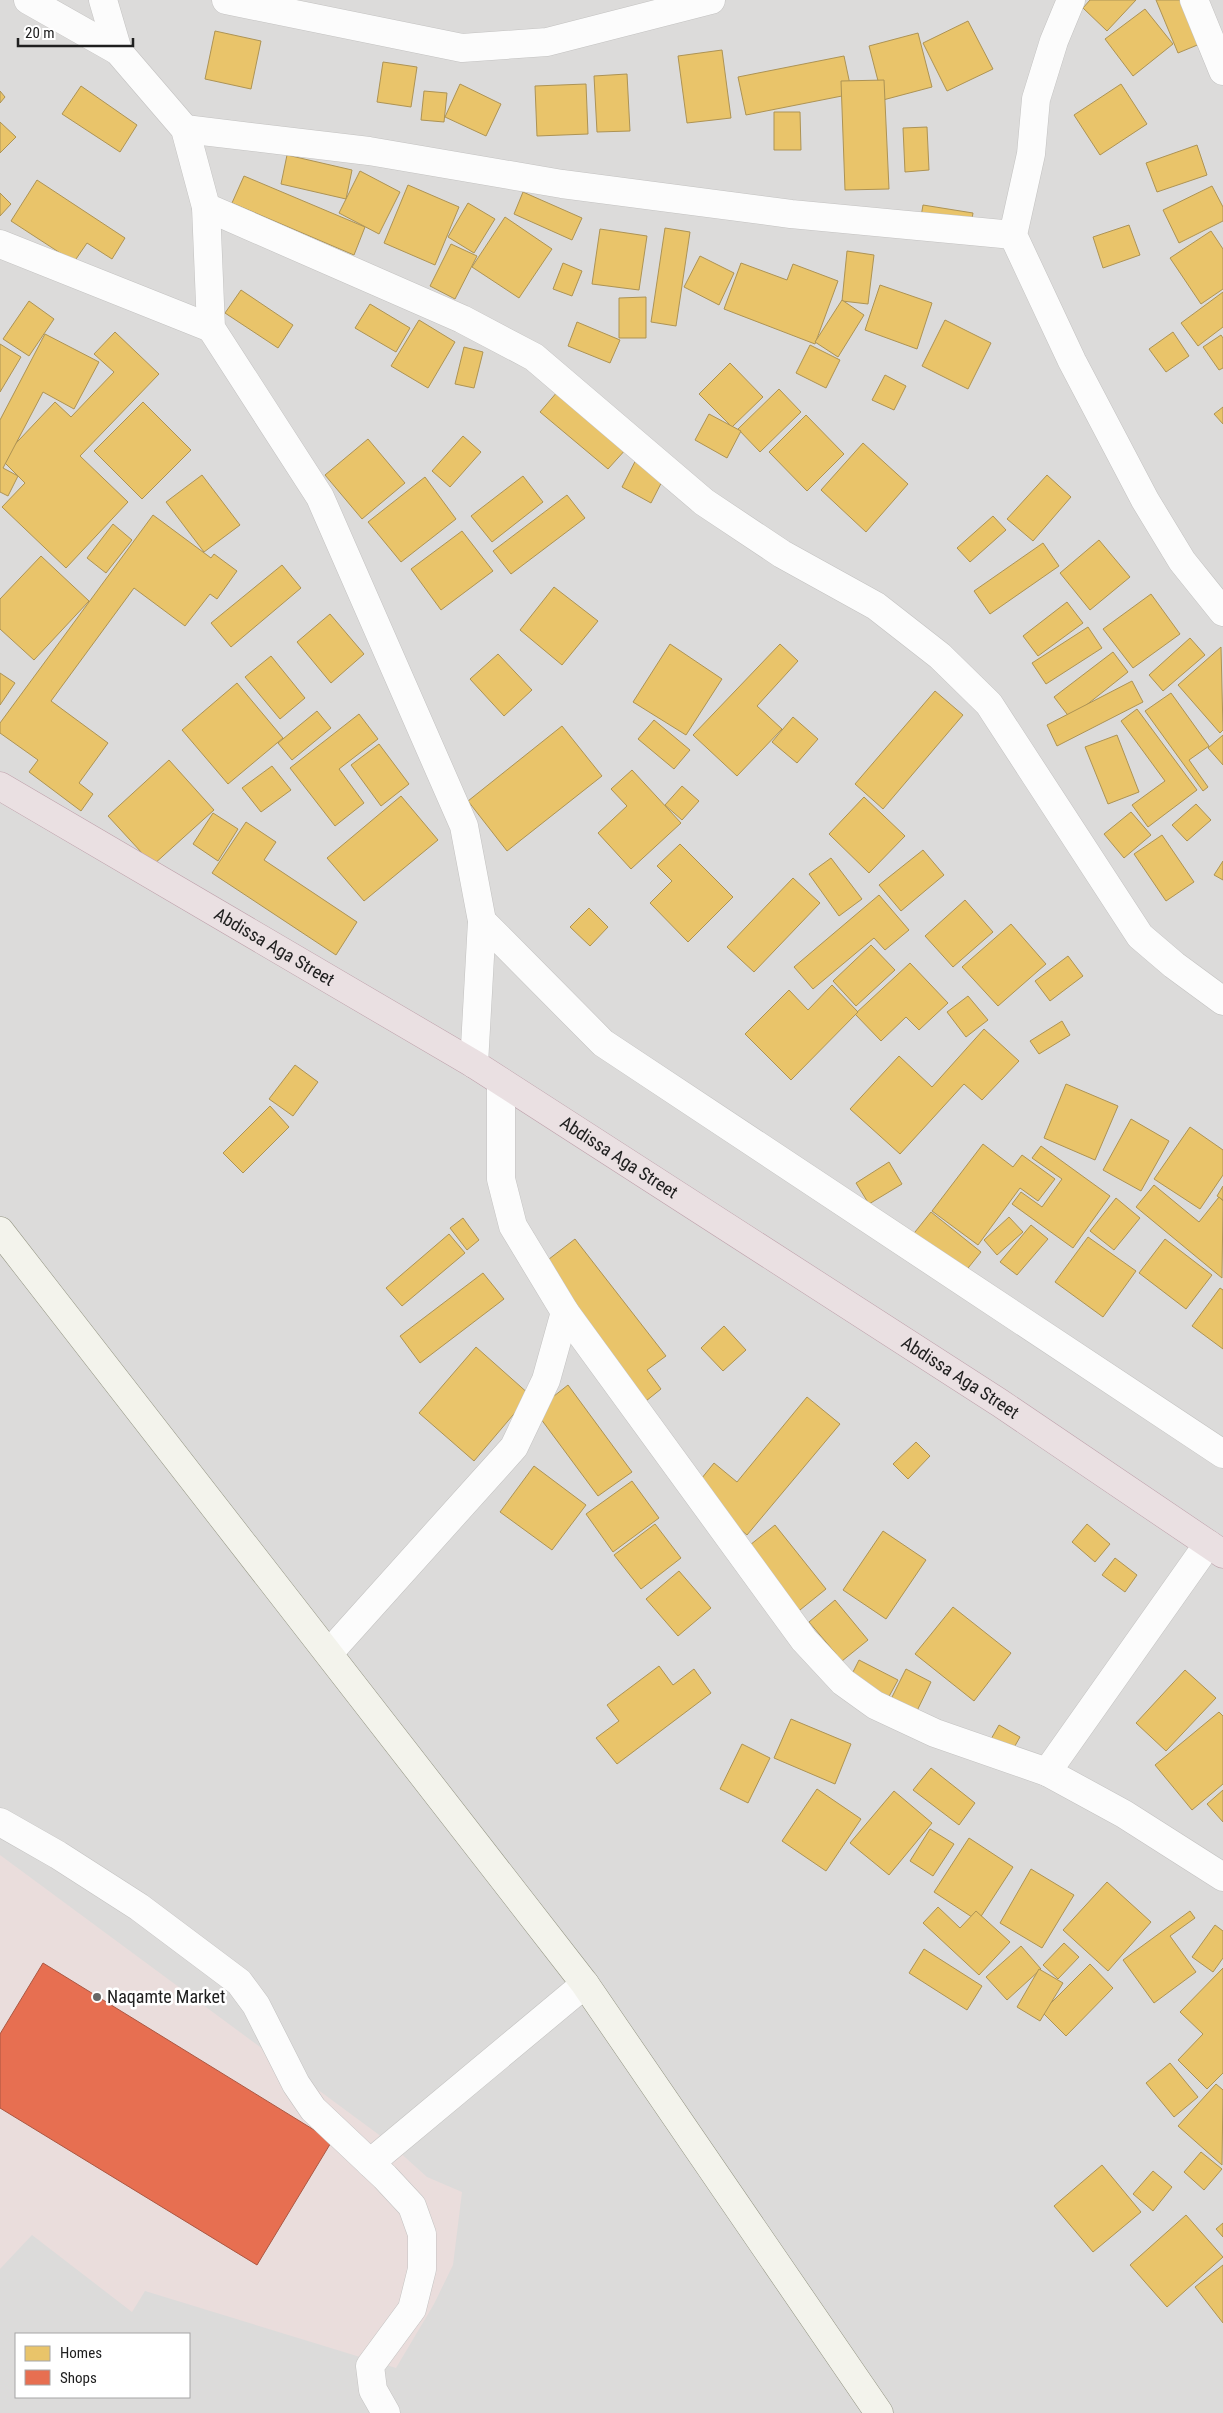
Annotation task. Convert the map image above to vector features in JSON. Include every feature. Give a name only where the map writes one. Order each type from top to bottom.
[{"type":"highway","name":"Abdissa Aga Street","points":[[0,786],[474,1064],[1000,1403],[1215,1549]]},
{"type":"street","points":[[28,0],[118,51],[186,129],[206,207],[211,328],[320,497],[464,826],[482,921],[474,1064]]},
{"type":"street","points":[[103,0],[118,51]]},
{"type":"street","points":[[226,0],[462,48],[547,42],[711,0]]},
{"type":"street","points":[[1071,0],[1054,41],[1036,99],[1032,154],[1013,235],[1072,361],[1145,500],[1182,561],[1223,612]]},
{"type":"street","points":[[1194,0],[1223,70]]},
{"type":"street","points":[[186,129],[369,151],[562,184],[791,214],[1013,235]]},
{"type":"street","points":[[206,207],[462,319],[534,357],[704,502],[782,554],[876,606],[940,656],[989,704],[1140,936],[1174,965],[1223,1001]]},
{"type":"street","points":[[0,244],[211,328]]},
{"type":"street","points":[[482,921],[603,1043],[1223,1454]]},
{"type":"street","points":[[501,1082],[502,1178],[513,1226],[536,1268],[564,1312],[804,1640],[843,1682],[875,1705],[935,1734],[1047,1772],[1124,1814],[1223,1877]]},
{"type":"street","points":[[0,1231],[585,1984],[879,2413]]},
{"type":"street","points":[[329,1654],[514,1447],[546,1380],[564,1312]]},
{"type":"street","points":[[1047,1772],[1215,1549]]},
{"type":"street","points":[[0,1822],[140,1907],[239,1982],[256,2005],[296,2084],[313,2109],[370,2162],[412,2206],[422,2234],[422,2269],[412,2308],[370,2366],[373,2390],[386,2413]]},
{"type":"street","points":[[370,2162],[585,1984]]},
{"type":"shaded area","points":[[0,0],[1223,0],[1223,2413],[0,2413]]},
{"type":"shaded area","name":"Naqamte Market","points":[[0,1855],[386,2140],[427,2177],[462,2192],[453,2265],[434,2304],[396,2368],[145,2291],[132,2312],[32,2235],[0,2269]]},
{"type":"building: Homes","points":[[1090,0],[1136,0],[1107,31],[1083,8]]},
{"type":"building: Homes","points":[[1156,0],[1189,0],[1207,41],[1178,53]]},
{"type":"building: Homes","points":[[1145,9],[1173,44],[1133,76],[1105,39]]},
{"type":"building: Homes","points":[[968,21],[993,69],[947,91],[923,43]]},
{"type":"building: Homes","points":[[215,31],[261,41],[251,89],[205,79]]},
{"type":"building: Homes","points":[[918,33],[932,87],[883,100],[869,46]]},
{"type":"building: Homes","points":[[722,50],[731,118],[687,123],[678,56]]},
{"type":"building: Homes","points":[[844,56],[852,94],[746,115],[738,77]]},
{"type":"building: Homes","points":[[383,62],[417,67],[411,107],[377,102]]},
{"type":"building: Homes","points":[[627,74],[630,131],[597,132],[594,76]]},
{"type":"building: Homes","points":[[884,80],[889,189],[845,190],[841,81]]},
{"type":"building: Homes","points":[[460,84],[501,104],[486,136],[445,117]]},
{"type":"building: Homes","points":[[586,84],[588,134],[537,136],[535,86]]},
{"type":"building: Homes","points":[[1121,84],[1147,124],[1100,155],[1074,115]]},
{"type":"building: Homes","points":[[81,86],[137,125],[120,152],[62,114]]},
{"type":"building: Homes","points":[[0,91],[5,97],[0,103]]},
{"type":"building: Homes","points":[[424,91],[447,93],[444,122],[421,120]]},
{"type":"building: Homes","points":[[774,112],[800,112],[801,150],[774,150]]},
{"type":"building: Homes","points":[[0,122],[16,137],[0,153]]},
{"type":"building: Homes","points":[[927,127],[929,170],[905,172],[903,128]]},
{"type":"building: Homes","points":[[1197,145],[1207,175],[1157,192],[1146,163]]},
{"type":"building: Homes","points":[[287,155],[352,170],[346,199],[281,184]]},
{"type":"building: Homes","points":[[360,171],[400,192],[379,234],[339,213]]},
{"type":"building: Homes","points":[[244,176],[365,227],[354,255],[232,203]]},
{"type":"building: Homes","points":[[37,180],[125,238],[112,259],[87,243],[74,262],[11,221]]},
{"type":"building: Homes","points":[[408,185],[459,207],[435,265],[384,243]]},
{"type":"building: Homes","points":[[1212,186],[1223,207],[1223,221],[1179,243],[1163,210]]},
{"type":"building: Homes","points":[[523,192],[582,218],[572,240],[514,214]]},
{"type":"building: Homes","points":[[0,193],[11,204],[0,216]]},
{"type":"building: Homes","points":[[468,203],[495,219],[474,253],[448,237]]},
{"type":"building: Homes","points":[[923,205],[973,213],[968,243],[918,234]]},
{"type":"building: Homes","points":[[505,217],[552,249],[519,298],[472,267]]},
{"type":"building: Homes","points":[[1129,225],[1140,255],[1103,268],[1093,237]]},
{"type":"building: Homes","points":[[665,228],[690,232],[676,326],[651,322]]},
{"type":"building: Homes","points":[[600,229],[647,236],[639,290],[592,284]]},
{"type":"building: Homes","points":[[1211,231],[1223,249],[1223,289],[1201,304],[1170,258]]},
{"type":"building: Homes","points":[[451,244],[477,256],[455,299],[430,286]]},
{"type":"building: Homes","points":[[847,251],[874,255],[868,304],[842,301]]},
{"type":"building: Homes","points":[[700,256],[734,273],[719,305],[684,287]]},
{"type":"building: Homes","points":[[563,263],[582,271],[572,296],[553,289]]},
{"type":"building: Homes","points":[[741,263],[787,280],[793,264],[838,281],[815,344],[724,309]]},
{"type":"building: Homes","points":[[880,285],[932,303],[917,349],[865,330]]},
{"type":"building: Homes","points":[[241,290],[293,325],[278,348],[225,313]]},
{"type":"building: Homes","points":[[1223,292],[1223,327],[1198,346],[1181,323]]},
{"type":"building: Homes","points":[[646,297],[646,338],[619,338],[619,298]]},
{"type":"building: Homes","points":[[842,300],[864,315],[838,357],[815,342]]},
{"type":"building: Homes","points":[[29,301],[54,319],[29,356],[3,339]]},
{"type":"building: Homes","points":[[370,304],[410,328],[396,352],[355,328]]},
{"type":"building: Homes","points":[[419,320],[455,342],[428,388],[391,366]]},
{"type":"building: Homes","points":[[945,320],[991,343],[968,389],[922,366]]},
{"type":"building: Homes","points":[[577,322],[620,340],[610,363],[568,346]]},
{"type":"building: Homes","points":[[115,332],[159,374],[80,456],[128,502],[66,568],[2,507],[25,483],[1,459],[55,402],[71,417],[114,372],[94,354]]},
{"type":"building: Homes","points":[[1173,332],[1189,356],[1166,372],[1149,349]]},
{"type":"building: Homes","points":[[45,334],[99,362],[74,409],[43,392],[3,468],[18,476],[8,496],[0,492],[0,420]]},
{"type":"building: Homes","points":[[1221,335],[1223,338],[1223,368],[1219,370],[1203,347]]},
{"type":"building: Homes","points":[[0,344],[21,357],[0,392]]},
{"type":"building: Homes","points":[[810,345],[840,360],[826,388],[796,373]]},
{"type":"building: Homes","points":[[464,347],[483,352],[474,388],[455,384]]},
{"type":"building: Homes","points":[[730,363],[763,397],[732,427],[699,394]]},
{"type":"building: Homes","points":[[885,375],[906,386],[894,410],[872,400]]},
{"type":"building: Homes","points":[[779,389],[801,412],[760,452],[738,429]]},
{"type":"building: Homes","points":[[558,391],[627,448],[608,469],[540,412]]},
{"type":"building: Homes","points":[[143,402],[191,450],[142,499],[94,451]]},
{"type":"building: Homes","points":[[1223,407],[1223,424],[1214,414]]},
{"type":"building: Homes","points":[[709,414],[741,431],[727,458],[695,440]]},
{"type":"building: Homes","points":[[806,415],[844,454],[807,491],[769,452]]},
{"type":"building: Homes","points":[[463,436],[481,452],[450,487],[432,471]]},
{"type":"building: Homes","points":[[368,439],[405,483],[362,519],[325,475]]},
{"type":"building: Homes","points":[[863,443],[908,484],[866,532],[821,490]]},
{"type":"building: Homes","points":[[644,444],[673,460],[651,503],[622,487]]},
{"type":"building: Homes","points":[[202,475],[240,525],[204,552],[166,502]]},
{"type":"building: Homes","points":[[1047,475],[1071,497],[1033,541],[1007,519]]},
{"type":"building: Homes","points":[[523,476],[543,502],[492,542],[471,516]]},
{"type":"building: Homes","points":[[425,477],[456,519],[401,562],[368,522]]},
{"type":"building: Homes","points":[[567,495],[585,518],[511,574],[493,551]]},
{"type":"building: Homes","points":[[153,515],[211,558],[214,554],[237,571],[217,599],[210,594],[185,626],[134,588],[51,701],[108,743],[79,783],[93,794],[81,811],[29,772],[38,760],[0,733],[0,723]]},
{"type":"building: Homes","points":[[993,516],[1006,530],[970,562],[957,548]]},
{"type":"building: Homes","points":[[113,524],[132,540],[106,573],[87,558]]},
{"type":"building: Homes","points":[[462,531],[493,571],[441,610],[411,569]]},
{"type":"building: Homes","points":[[1099,540],[1130,577],[1090,610],[1060,573]]},
{"type":"building: Homes","points":[[1043,543],[1059,566],[990,614],[974,591]]},
{"type":"building: Homes","points":[[41,556],[89,601],[34,660],[0,629],[0,599]]},
{"type":"building: Homes","points":[[282,565],[301,588],[231,647],[211,623]]},
{"type":"building: Homes","points":[[554,587],[598,621],[562,665],[520,630]]},
{"type":"building: Homes","points":[[1151,594],[1180,634],[1133,668],[1103,629]]},
{"type":"building: Homes","points":[[1067,602],[1083,623],[1038,656],[1023,636]]},
{"type":"building: Homes","points":[[330,614],[364,654],[331,683],[297,642]]},
{"type":"building: Homes","points":[[1088,627],[1102,648],[1046,684],[1032,663]]},
{"type":"building: Homes","points":[[1190,638],[1205,655],[1163,691],[1149,675]]},
{"type":"building: Homes","points":[[670,644],[722,679],[686,735],[633,702]]},
{"type":"building: Homes","points":[[780,644],[798,661],[757,706],[782,729],[737,776],[693,735]]},
{"type":"building: Homes","points":[[1221,647],[1223,730],[1220,733],[1178,685]]},
{"type":"building: Homes","points":[[1113,652],[1128,672],[1070,718],[1054,697]]},
{"type":"building: Homes","points":[[498,654],[532,690],[504,716],[470,679]]},
{"type":"building: Homes","points":[[271,656],[305,698],[280,719],[245,677]]},
{"type":"building: Homes","points":[[0,673],[15,683],[0,705]]},
{"type":"building: Homes","points":[[1132,681],[1143,702],[1057,746],[1047,725]]},
{"type":"building: Homes","points":[[237,683],[283,738],[228,784],[182,730]]},
{"type":"building: Homes","points":[[935,691],[963,715],[883,809],[855,784]]},
{"type":"building: Homes","points":[[1171,693],[1209,746],[1189,760],[1208,787],[1203,791],[1145,711]]},
{"type":"building: Homes","points":[[1137,709],[1197,790],[1148,827],[1132,805],[1165,781],[1121,721]]},
{"type":"building: Homes","points":[[317,711],[331,728],[292,760],[278,743]]},
{"type":"building: Homes","points":[[359,714],[378,739],[339,769],[364,803],[335,826],[290,768]]},
{"type":"building: Homes","points":[[793,717],[818,739],[797,763],[772,742]]},
{"type":"building: Homes","points":[[654,720],[690,750],[674,769],[638,739]]},
{"type":"building: Homes","points":[[562,726],[602,776],[507,851],[468,801]]},
{"type":"building: Homes","points":[[1117,735],[1139,792],[1108,804],[1085,747]]},
{"type":"building: Homes","points":[[1223,735],[1223,765],[1208,748]]},
{"type":"building: Homes","points":[[379,744],[409,784],[381,806],[351,765]]},
{"type":"building: Homes","points":[[169,760],[214,810],[153,865],[108,816]]},
{"type":"building: Homes","points":[[272,766],[291,790],[261,812],[242,788]]},
{"type":"building: Homes","points":[[632,770],[681,823],[631,869],[598,833],[627,806],[611,789]]},
{"type":"building: Homes","points":[[682,786],[699,801],[682,820],[665,805]]},
{"type":"building: Homes","points":[[401,796],[438,840],[364,901],[327,858]]},
{"type":"building: Homes","points":[[864,797],[905,836],[869,873],[829,834]]},
{"type":"building: Homes","points":[[1196,804],[1211,820],[1187,841],[1172,825]]},
{"type":"building: Homes","points":[[1131,812],[1151,835],[1124,858],[1104,834]]},
{"type":"building: Homes","points":[[213,813],[238,829],[218,861],[193,844]]},
{"type":"building: Homes","points":[[246,822],[276,842],[264,860],[357,922],[336,955],[212,873]]},
{"type":"building: Homes","points":[[1162,835],[1194,882],[1166,901],[1134,854]]},
{"type":"building: Homes","points":[[680,844],[733,897],[688,942],[650,903],[672,881],[657,866]]},
{"type":"building: Homes","points":[[923,850],[944,875],[901,911],[879,885]]},
{"type":"building: Homes","points":[[831,858],[862,899],[839,916],[809,874]]},
{"type":"building: Homes","points":[[1223,861],[1223,880],[1214,875]]},
{"type":"building: Homes","points":[[793,878],[820,903],[754,972],[727,947]]},
{"type":"building: Homes","points":[[879,895],[909,930],[885,950],[874,938],[813,989],[794,967]]},
{"type":"building: Homes","points":[[965,900],[993,932],[953,967],[925,936]]},
{"type":"building: Homes","points":[[589,908],[608,927],[590,946],[570,927]]},
{"type":"building: Homes","points":[[1011,924],[1046,964],[998,1006],[962,967]]},
{"type":"building: Homes","points":[[871,945],[895,970],[856,1006],[833,981]]},
{"type":"building: Homes","points":[[1068,956],[1083,976],[1050,1001],[1035,981]]},
{"type":"building: Homes","points":[[910,963],[948,1003],[919,1030],[906,1017],[881,1041],[855,1014]]},
{"type":"building: Homes","points":[[832,985],[858,1012],[791,1080],[745,1034],[789,990],[808,1010]]},
{"type":"building: Homes","points":[[968,996],[988,1020],[966,1037],[947,1012]]},
{"type":"building: Homes","points":[[1062,1021],[1070,1035],[1039,1054],[1030,1041]]},
{"type":"building: Homes","points":[[984,1029],[1019,1061],[982,1100],[964,1084],[900,1154],[850,1109],[899,1056],[932,1087]]},
{"type":"building: Homes","points":[[295,1065],[318,1082],[293,1116],[269,1099]]},
{"type":"building: Homes","points":[[1066,1084],[1118,1106],[1095,1160],[1044,1138]]},
{"type":"building: Homes","points":[[270,1106],[289,1127],[243,1173],[223,1153]]},
{"type":"building: Homes","points":[[1131,1119],[1169,1141],[1141,1191],[1103,1170]]},
{"type":"building: Homes","points":[[1190,1127],[1223,1150],[1223,1175],[1200,1209],[1154,1179]]},
{"type":"building: Homes","points":[[983,1144],[1013,1167],[1022,1155],[1055,1179],[1038,1201],[1020,1188],[978,1245],[932,1211]]},
{"type":"building: Homes","points":[[1041,1146],[1110,1196],[1073,1248],[1012,1204],[1021,1192],[1042,1207],[1062,1179],[1032,1158]]},
{"type":"building: Homes","points":[[889,1162],[902,1184],[869,1204],[856,1183]]},
{"type":"building: Homes","points":[[1154,1185],[1199,1222],[1219,1197],[1223,1201],[1222,1278],[1136,1207]]},
{"type":"building: Homes","points":[[1223,1186],[1223,1200],[1217,1196]]},
{"type":"building: Homes","points":[[1116,1198],[1140,1218],[1114,1250],[1090,1231]]},
{"type":"building: Homes","points":[[931,1212],[981,1252],[960,1278],[911,1237]]},
{"type":"building: Homes","points":[[1009,1217],[1023,1232],[997,1255],[984,1240]]},
{"type":"building: Homes","points":[[463,1218],[479,1240],[467,1250],[450,1228]]},
{"type":"building: Homes","points":[[1031,1225],[1048,1239],[1017,1275],[1000,1262]]},
{"type":"building: Homes","points":[[449,1234],[465,1253],[402,1306],[386,1288]]},
{"type":"building: Homes","points":[[1088,1237],[1136,1271],[1103,1317],[1055,1282]]},
{"type":"building: Homes","points":[[575,1239],[666,1356],[647,1370],[661,1389],[646,1401],[540,1266]]},
{"type":"building: Homes","points":[[1165,1239],[1212,1275],[1186,1309],[1139,1273]]},
{"type":"building: Homes","points":[[483,1273],[504,1299],[420,1363],[400,1336]]},
{"type":"building: Homes","points":[[1220,1288],[1223,1290],[1223,1349],[1192,1326]]},
{"type":"building: Homes","points":[[724,1326],[746,1350],[723,1371],[701,1348]]},
{"type":"building: Homes","points":[[476,1347],[530,1395],[474,1461],[419,1413]]},
{"type":"building: Homes","points":[[568,1385],[632,1472],[598,1496],[535,1411]]},
{"type":"building: Homes","points":[[807,1397],[840,1424],[747,1535],[693,1489],[714,1463],[737,1482]]},
{"type":"building: Homes","points":[[916,1442],[930,1456],[908,1479],[893,1464]]},
{"type":"building: Homes","points":[[534,1466],[586,1505],[552,1550],[500,1512]]},
{"type":"building: Homes","points":[[632,1481],[659,1518],[613,1552],[586,1514]]},
{"type":"building: Homes","points":[[655,1524],[681,1558],[641,1589],[614,1555]]},
{"type":"building: Homes","points":[[1087,1524],[1110,1544],[1095,1562],[1072,1542]]},
{"type":"building: Homes","points":[[775,1525],[826,1589],[790,1618],[740,1553]]},
{"type":"building: Homes","points":[[883,1531],[926,1560],[886,1619],[843,1590]]},
{"type":"building: Homes","points":[[1115,1558],[1137,1575],[1125,1592],[1102,1575]]},
{"type":"building: Homes","points":[[679,1571],[711,1608],[678,1636],[646,1599]]},
{"type":"building: Homes","points":[[835,1600],[868,1640],[842,1661],[809,1622]]},
{"type":"building: Homes","points":[[953,1607],[1011,1653],[974,1701],[915,1654]]},
{"type":"building: Homes","points":[[859,1660],[898,1680],[886,1702],[848,1682]]},
{"type":"building: Homes","points":[[659,1666],[673,1685],[694,1669],[711,1693],[617,1764],[596,1738],[619,1721],[607,1705]]},
{"type":"building: Homes","points":[[906,1669],[931,1682],[914,1717],[889,1703]]},
{"type":"building: Homes","points":[[1185,1670],[1216,1698],[1166,1751],[1136,1723]]},
{"type":"building: Homes","points":[[1219,1712],[1223,1716],[1223,1784],[1192,1810],[1155,1765]]},
{"type":"building: Homes","points":[[791,1719],[851,1744],[835,1784],[774,1758]]},
{"type":"building: Homes","points":[[999,1725],[1020,1737],[1007,1760],[986,1748]]},
{"type":"building: Homes","points":[[742,1744],[770,1758],[748,1803],[720,1789]]},
{"type":"building: Homes","points":[[931,1768],[975,1803],[959,1825],[913,1790]]},
{"type":"building: Homes","points":[[817,1789],[861,1819],[826,1871],[782,1841]]},
{"type":"building: Homes","points":[[1223,1790],[1223,1822],[1207,1804]]},
{"type":"building: Homes","points":[[894,1791],[932,1823],[889,1875],[850,1843]]},
{"type":"building: Homes","points":[[930,1829],[954,1844],[933,1876],[910,1861]]},
{"type":"building: Homes","points":[[969,1838],[1013,1867],[978,1921],[934,1892]]},
{"type":"building: Homes","points":[[1031,1869],[1074,1895],[1042,1948],[1000,1923]]},
{"type":"building: Homes","points":[[1107,1882],[1151,1922],[1108,1971],[1063,1930]]},
{"type":"building: Homes","points":[[938,1907],[960,1928],[976,1911],[1010,1942],[979,1975],[923,1923]]},
{"type":"building: Homes","points":[[1190,1911],[1195,1918],[1170,1936],[1196,1972],[1154,2003],[1123,1960]]},
{"type":"building: Homes","points":[[1215,1925],[1223,1931],[1223,1958],[1213,1972],[1192,1957]]},
{"type":"building: Homes","points":[[1064,1943],[1079,1957],[1058,1979],[1043,1965]]},
{"type":"building: Homes","points":[[1021,1946],[1041,1969],[1007,2000],[986,1977]]},
{"type":"building: Homes","points":[[924,1949],[982,1986],[967,2010],[909,1973]]},
{"type":"building: Homes","points":[[1090,1964],[1113,1988],[1066,2036],[1042,2012]]},
{"type":"building: Homes","points":[[1223,1968],[1223,2073],[1207,2089],[1178,2060],[1203,2034],[1180,2012]]},
{"type":"building: Homes","points":[[1039,1969],[1063,1983],[1040,2021],[1017,2007]]},
{"type":"building: Homes","points":[[1170,2063],[1198,2097],[1174,2117],[1146,2083]]},
{"type":"building: Homes","points":[[1216,2084],[1223,2090],[1222,2165],[1178,2126]]},
{"type":"building: Homes","points":[[1201,2152],[1222,2169],[1204,2190],[1184,2172]]},
{"type":"building: Homes","points":[[1102,2165],[1141,2212],[1093,2252],[1054,2206]]},
{"type":"building: Homes","points":[[1153,2171],[1172,2187],[1153,2211],[1133,2194]]},
{"type":"building: Homes","points":[[1186,2215],[1223,2257],[1167,2307],[1130,2265]]},
{"type":"building: Homes","points":[[1223,2223],[1223,2237],[1216,2229]]},
{"type":"building: Homes","points":[[1223,2265],[1223,2323],[1195,2287]]},
{"type":"building: Shops","points":[[43,1963],[332,2141],[257,2265],[0,2108],[0,2034]]},
{"type":"place","name":"Naqamte Market","points":[[97,1997]]}]
